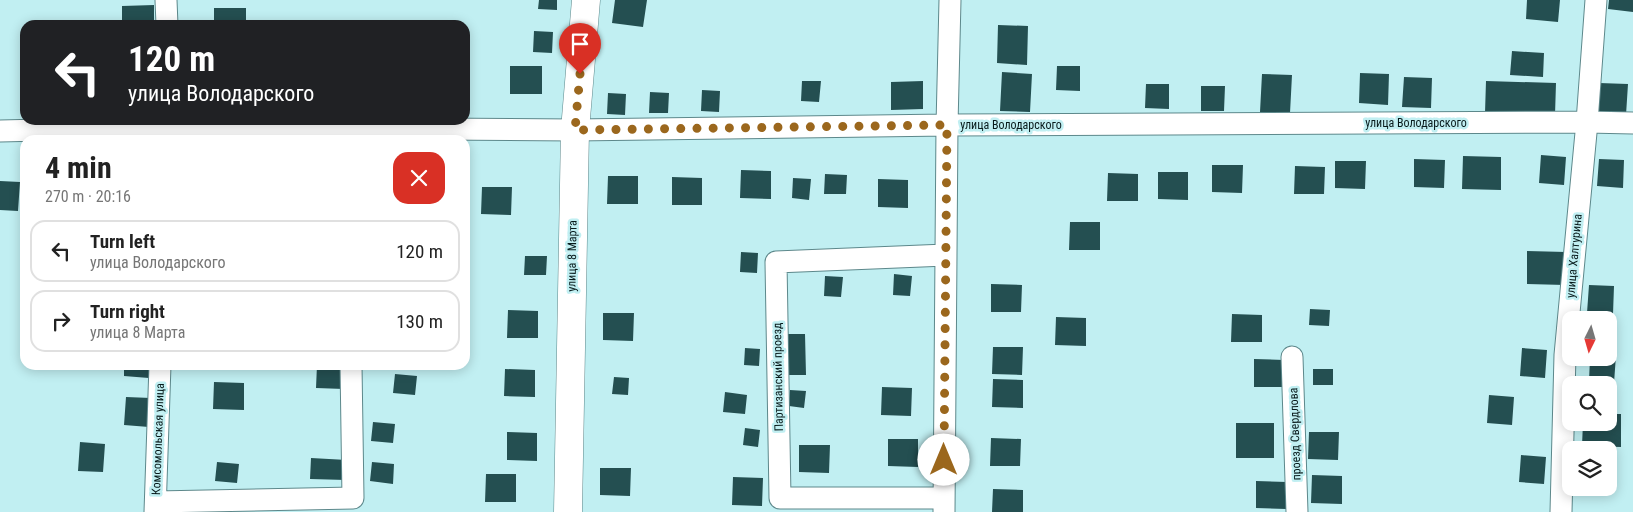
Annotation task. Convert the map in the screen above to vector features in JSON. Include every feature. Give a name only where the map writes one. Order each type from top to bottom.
[{"type":"main road","name":"улица 8 Марта","points":[[568,512],[575,130],[586,0]]},
{"type":"street","points":[[166,0],[167,20]]},
{"type":"street","points":[[944,505],[947,125],[950,0]]},
{"type":"street","name":"улица Халтурина","points":[[1561,512],[1565,355],[1587,122],[1596,0]]},
{"type":"street","name":"улица Володарского","points":[[0,131],[167,129],[575,130],[947,125],[1587,122],[1633,124]]},
{"type":"street","name":"Партизанский проезд","points":[[944,505],[780,498],[776,262],[946,255]]},
{"type":"street","name":"проезд Свердлова","points":[[1292,357],[1297,512]]},
{"type":"street","name":"Комсомольская улица","points":[[156,507],[160,370]]},
{"type":"street","points":[[156,507],[353,498],[351,370]]},
{"type":"building","points":[[539,0],[557,0],[557,10],[538,9]]},
{"type":"building","points":[[615,0],[647,0],[643,27],[612,23]]},
{"type":"building","points":[[1527,0],[1560,0],[1558,22],[1526,19]]},
{"type":"building","points":[[1609,0],[1633,0],[1633,12],[1608,9]]},
{"type":"building","points":[[154,5],[154,20],[122,20],[122,6]]},
{"type":"building","points":[[214,8],[246,8],[246,20],[214,20]]},
{"type":"building","points":[[998,25],[1028,26],[1027,65],[997,63]]},
{"type":"building","points":[[534,31],[553,32],[552,53],[533,52]]},
{"type":"building","points":[[1512,51],[1544,53],[1543,77],[1510,75]]},
{"type":"building","points":[[510,66],[542,66],[542,94],[510,94]]},
{"type":"building","points":[[1057,66],[1080,66],[1080,91],[1056,90]]},
{"type":"building","points":[[1002,72],[1032,74],[1030,112],[1000,111]]},
{"type":"building","points":[[1360,73],[1389,74],[1388,105],[1359,103]]},
{"type":"building","points":[[1262,74],[1292,75],[1290,113],[1260,112]]},
{"type":"building","points":[[1404,77],[1432,78],[1431,108],[1402,107]]},
{"type":"building","points":[[802,81],[821,81],[819,102],[801,101]]},
{"type":"building","points":[[923,81],[923,109],[891,110],[891,82]]},
{"type":"building","points":[[1486,81],[1556,83],[1555,115],[1485,113]]},
{"type":"building","points":[[1599,83],[1628,84],[1626,115],[1597,114]]},
{"type":"building","points":[[1146,84],[1169,84],[1169,109],[1145,108]]},
{"type":"building","points":[[1201,86],[1225,86],[1224,111],[1201,111]]},
{"type":"building","points":[[702,90],[720,91],[719,112],[701,111]]},
{"type":"building","points":[[650,92],[669,93],[668,113],[649,113]]},
{"type":"building","points":[[608,93],[626,94],[625,115],[607,114]]},
{"type":"building","points":[[1541,155],[1566,157],[1564,185],[1539,183]]},
{"type":"building","points":[[1463,156],[1501,157],[1501,190],[1462,189]]},
{"type":"building","points":[[1414,159],[1445,160],[1444,188],[1414,187]]},
{"type":"building","points":[[1599,159],[1624,160],[1623,188],[1597,186]]},
{"type":"building","points":[[1335,161],[1366,161],[1365,189],[1335,188]]},
{"type":"building","points":[[1212,165],[1243,165],[1242,193],[1212,192]]},
{"type":"building","points":[[1295,166],[1325,167],[1324,194],[1294,194]]},
{"type":"building","points":[[741,170],[771,171],[771,199],[740,198]]},
{"type":"building","points":[[1158,172],[1188,172],[1188,200],[1158,199]]},
{"type":"building","points":[[1108,173],[1138,174],[1138,201],[1107,201]]},
{"type":"building","points":[[825,174],[847,175],[846,194],[824,194]]},
{"type":"building","points":[[608,176],[638,176],[638,204],[607,204]]},
{"type":"building","points":[[672,177],[702,178],[702,205],[672,205]]},
{"type":"building","points":[[793,178],[811,179],[809,200],[792,198]]},
{"type":"building","points":[[878,179],[908,180],[908,208],[878,207]]},
{"type":"building","points":[[0,181],[20,182],[18,211],[0,210]]},
{"type":"building","points":[[482,187],[512,187],[511,215],[481,214]]},
{"type":"building","points":[[1070,222],[1100,222],[1100,250],[1069,250]]},
{"type":"building","points":[[1527,251],[1566,252],[1565,285],[1527,284]]},
{"type":"building","points":[[741,252],[758,253],[757,273],[740,272]]},
{"type":"building","points":[[525,256],[547,256],[546,275],[524,275]]},
{"type":"building","points":[[894,274],[912,276],[910,296],[893,295]]},
{"type":"building","points":[[825,276],[843,277],[841,297],[824,296]]},
{"type":"building","points":[[991,284],[1022,285],[1021,312],[991,312]]},
{"type":"building","points":[[1589,285],[1614,286],[1613,311],[1587,311]]},
{"type":"building","points":[[1310,309],[1330,310],[1329,326],[1309,325]]},
{"type":"building","points":[[508,310],[538,311],[538,338],[507,338]]},
{"type":"building","points":[[603,313],[634,313],[633,341],[603,340]]},
{"type":"building","points":[[1232,314],[1262,315],[1262,342],[1231,342]]},
{"type":"building","points":[[1056,317],[1086,318],[1086,346],[1055,345]]},
{"type":"building","points":[[787,334],[805,334],[806,375],[787,375]]},
{"type":"building","points":[[993,347],[1023,347],[1022,375],[992,374]]},
{"type":"building","points":[[745,348],[760,349],[759,366],[744,365]]},
{"type":"building","points":[[1522,348],[1547,350],[1545,378],[1520,376]]},
{"type":"building","points":[[1254,359],[1284,360],[1284,387],[1254,387]]},
{"type":"building","points":[[1590,366],[1615,366],[1614,376],[1589,376]]},
{"type":"building","points":[[505,369],[535,370],[535,397],[504,396]]},
{"type":"building","points":[[1313,369],[1333,369],[1333,385],[1313,385]]},
{"type":"building","points":[[124,370],[150,370],[149,378],[124,376]]},
{"type":"building","points":[[317,370],[344,370],[344,389],[316,388]]},
{"type":"building","points":[[395,374],[417,376],[415,395],[393,393]]},
{"type":"building","points":[[614,377],[629,378],[628,395],[612,394]]},
{"type":"building","points":[[993,379],[1023,380],[1023,408],[992,407]]},
{"type":"building","points":[[214,382],[244,383],[244,410],[213,409]]},
{"type":"building","points":[[882,387],[912,388],[911,416],[881,415]]},
{"type":"building","points":[[790,390],[806,391],[804,408],[789,406]]},
{"type":"building","points":[[725,392],[747,395],[745,414],[723,412]]},
{"type":"building","points":[[1489,395],[1514,397],[1512,425],[1487,423]]},
{"type":"building","points":[[126,397],[151,398],[149,427],[124,425]]},
{"type":"building","points":[[1617,414],[1621,414],[1621,447],[1617,447],[1617,441],[1582,441],[1583,431],[1617,431]]},
{"type":"building","points":[[373,422],[395,424],[393,443],[371,441]]},
{"type":"building","points":[[1236,423],[1274,423],[1274,458],[1236,458]]},
{"type":"building","points":[[745,428],[760,430],[758,447],[743,445]]},
{"type":"building","points":[[507,432],[537,433],[537,461],[507,460]]},
{"type":"building","points":[[1309,432],[1339,432],[1338,460],[1308,459]]},
{"type":"building","points":[[991,438],[1021,439],[1020,466],[990,466]]},
{"type":"building","points":[[888,439],[918,439],[918,467],[888,466]]},
{"type":"building","points":[[80,442],[105,444],[103,472],[78,471]]},
{"type":"building","points":[[799,445],[830,445],[829,473],[799,472]]},
{"type":"building","points":[[1521,455],[1546,457],[1544,484],[1519,482]]},
{"type":"building","points":[[311,458],[347,460],[346,480],[310,479]]},
{"type":"building","points":[[217,462],[239,464],[237,483],[215,481]]},
{"type":"building","points":[[372,462],[394,464],[393,484],[370,481]]},
{"type":"building","points":[[600,468],[631,468],[630,496],[600,495]]},
{"type":"building","points":[[486,474],[516,474],[516,502],[485,502]]},
{"type":"building","points":[[1312,475],[1342,476],[1342,504],[1311,503]]},
{"type":"building","points":[[733,477],[763,478],[762,506],[732,505]]},
{"type":"building","points":[[1256,481],[1287,482],[1286,509],[1256,508]]},
{"type":"building","points":[[993,489],[1023,490],[1023,512],[992,512]]},
{"type":"route","points":[[580,74],[575,130],[947,125],[944,460]]}]
